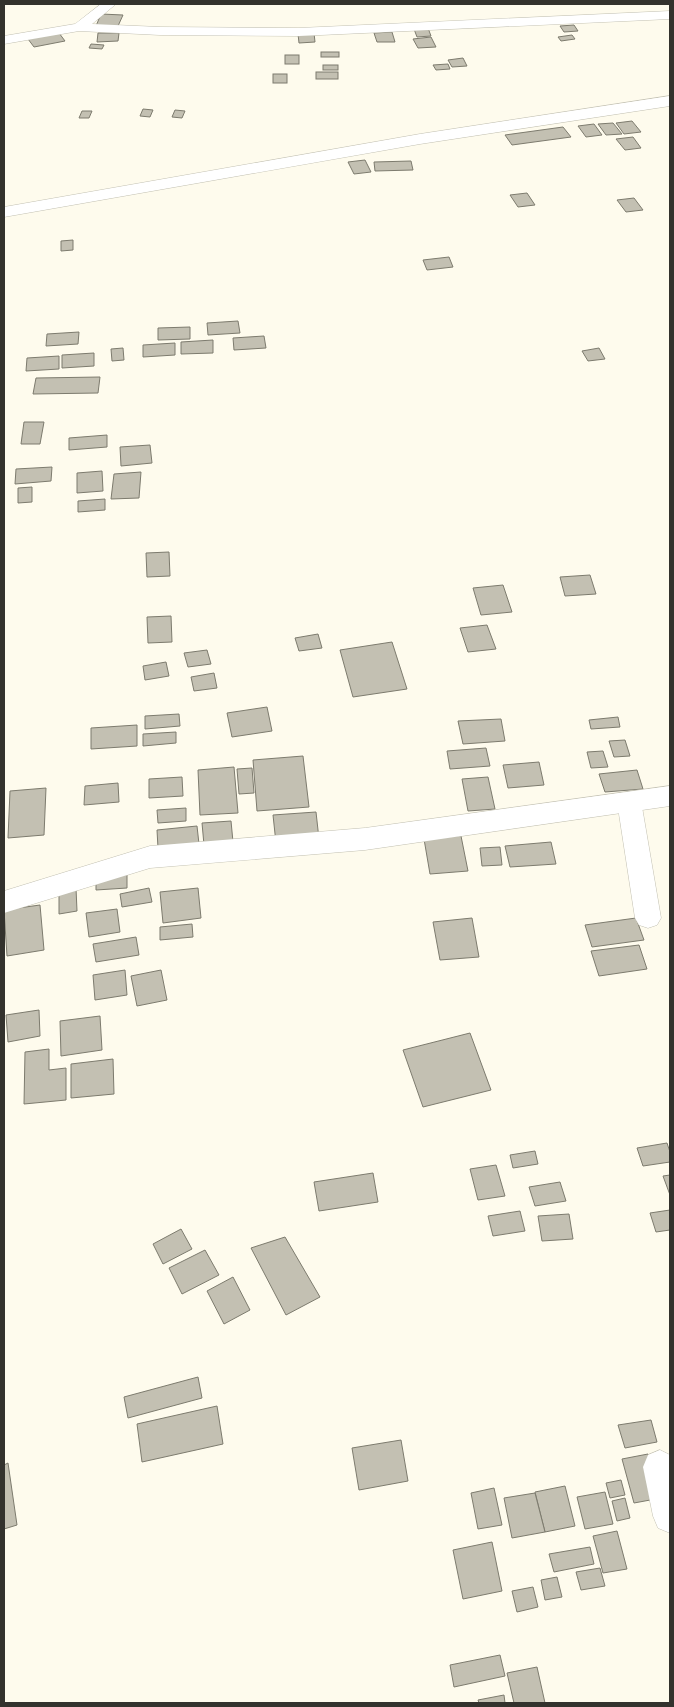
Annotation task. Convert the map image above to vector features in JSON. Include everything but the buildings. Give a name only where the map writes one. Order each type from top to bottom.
[{"type":"main road","points":[[4,203],[415,132],[670,93]]},
{"type":"main road","points":[[4,212],[420,139],[670,101]]},
{"type":"main road","points":[[4,902],[150,857],[365,839],[670,796]]},
{"type":"street","points":[[79,27],[109,4]]},
{"type":"street","points":[[4,40],[79,27],[134,30],[299,32],[670,15]]},
{"type":"street","points":[[629,801],[648,918]]},
{"type":"street","points":[[660,1467],[670,1516]]}]
